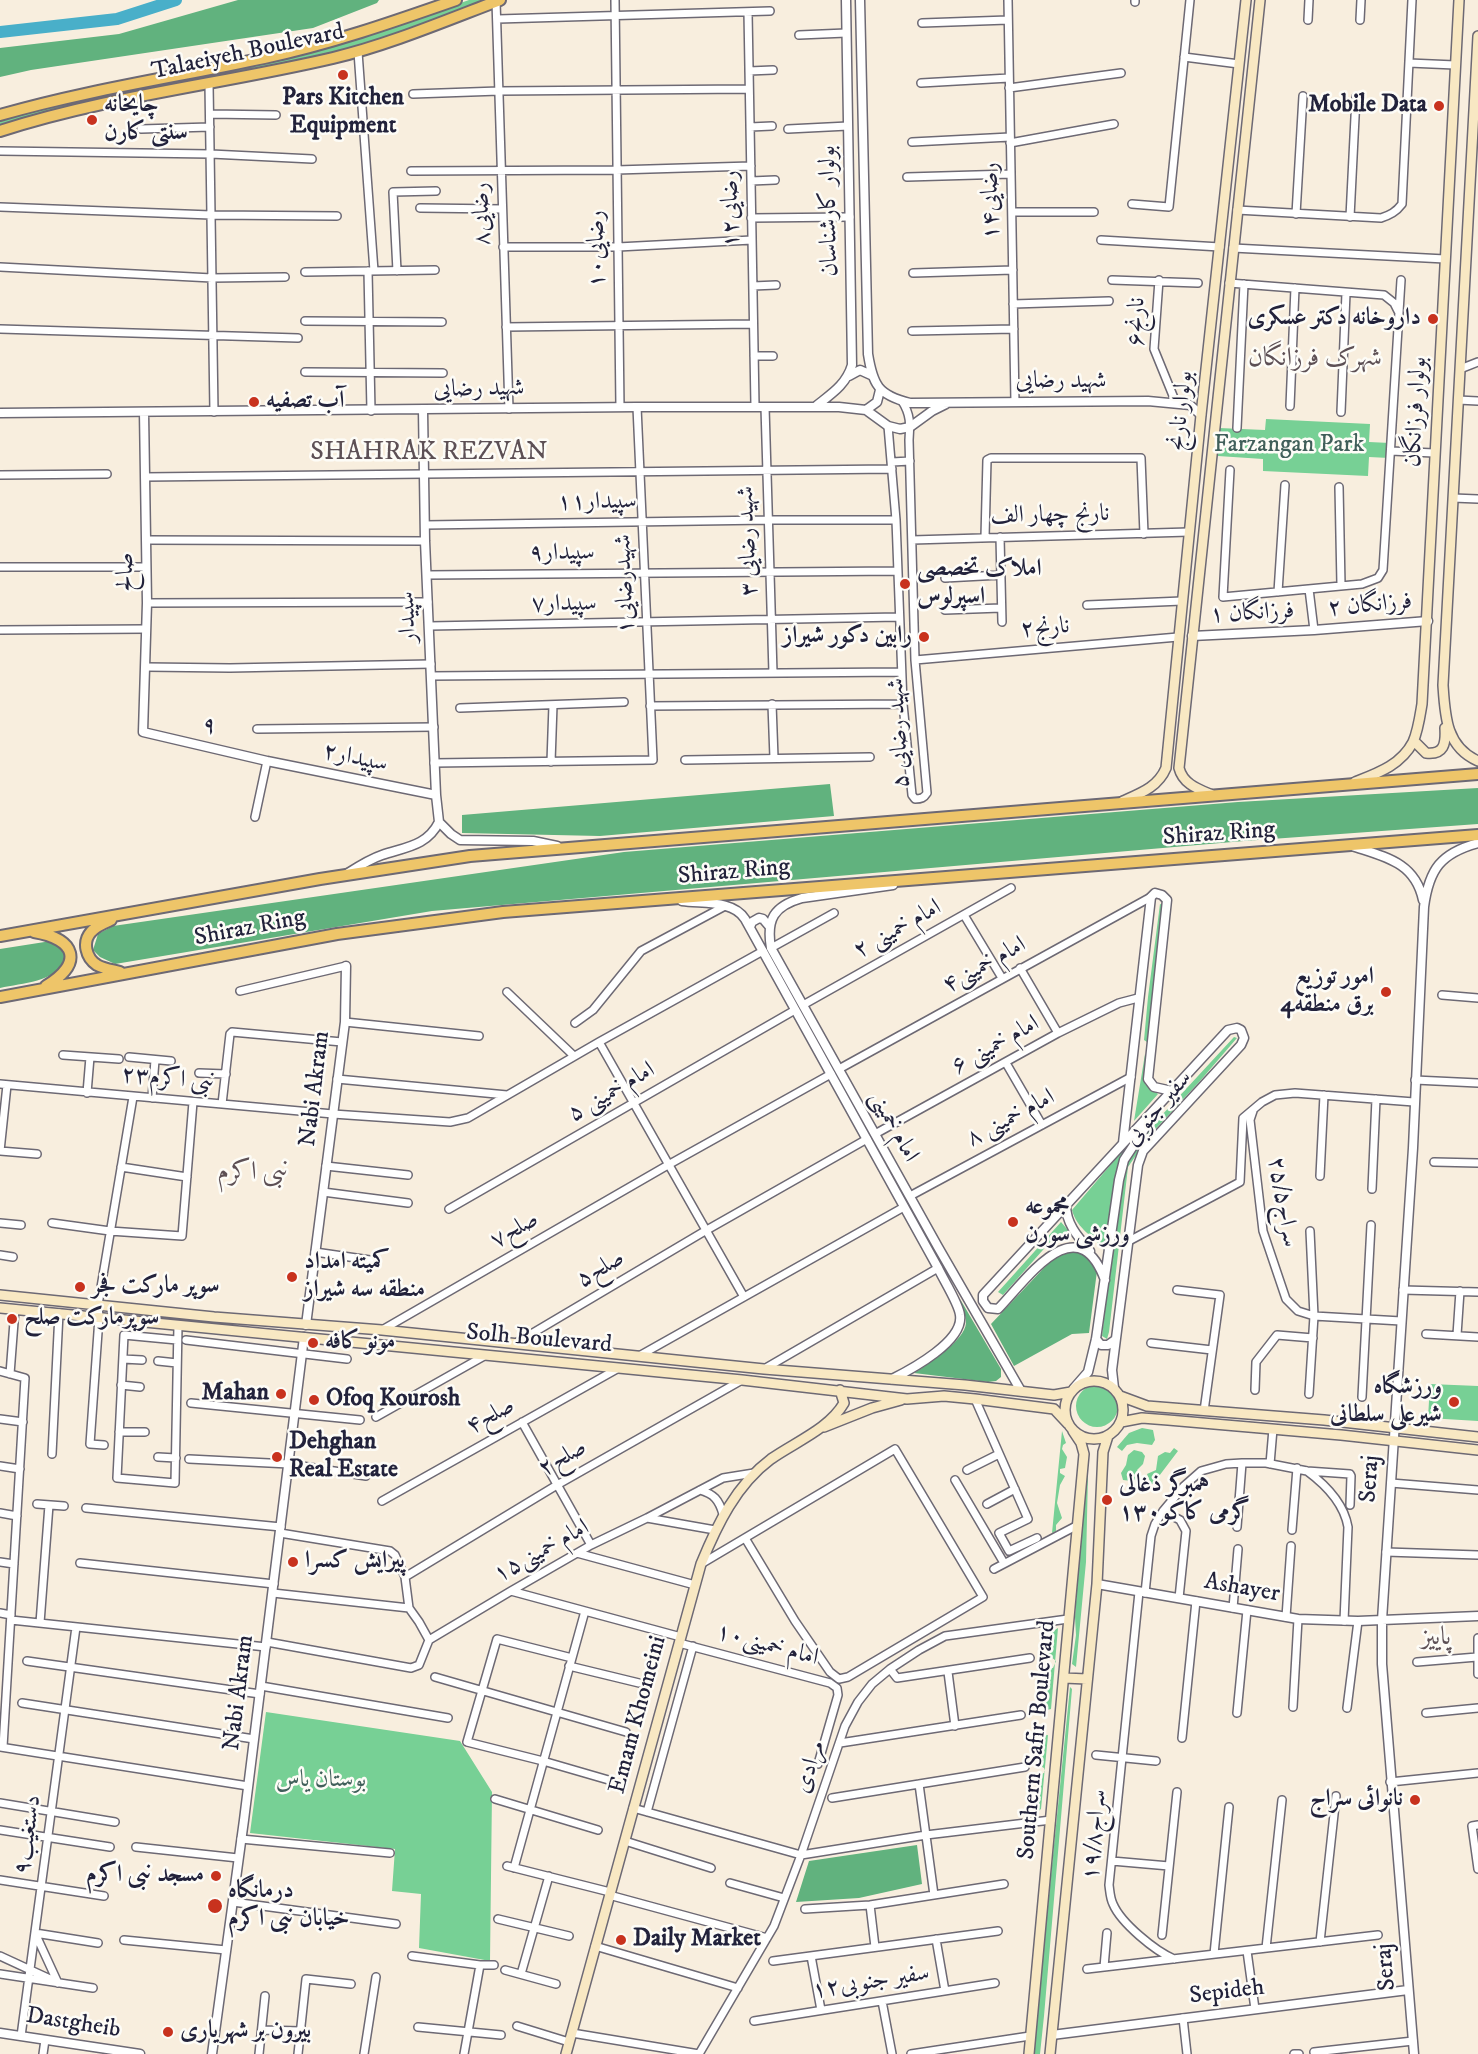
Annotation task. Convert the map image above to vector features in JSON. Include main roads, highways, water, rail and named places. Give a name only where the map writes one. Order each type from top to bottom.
[{"type":"main road","name":"Talaeiyeh Boulevard","points":[[0,115],[122,85],[328,43],[456,0]]},
{"type":"main road","name":"بولوار نارنج","points":[[1166,768],[1246,0]]},
{"type":"main road","name":"بولوار نارنج","points":[[1179,768],[1260,0]]},
{"type":"main road","name":"بولوار فرزانگان","points":[[1345,786],[1391,766],[1403,756],[1414,741],[1422,704],[1459,0]]},
{"type":"main road","name":"Talaeiyeh Boulevard","points":[[0,131],[124,99],[267,73],[358,52],[498,1]]},
{"type":"main road","name":"بولوار فرزانگان","points":[[1478,36],[1443,685],[1445,718],[1452,740],[1461,750],[1478,761]]},
{"type":"main road","points":[[122,85],[124,99]]},
{"type":"main road","points":[[1230,146],[1244,147]]},
{"type":"main road","points":[[1451,163],[1471,163]]},
{"type":"main road","points":[[1414,741],[1426,753],[1440,752],[1446,742],[1445,718]]},
{"type":"main road","points":[[1121,802],[1153,786],[1162,778],[1166,768],[1174,773],[1179,768],[1185,780],[1212,795]]},
{"type":"main road","name":"Shiraz Ring","points":[[0,936],[343,875],[470,856],[1478,774]]},
{"type":"main road","name":"Shiraz Ring","points":[[0,997],[337,934],[503,912],[1478,835]]},
{"type":"main road","points":[[125,914],[94,928],[86,944],[90,959],[97,965],[125,974]]},
{"type":"main road","points":[[28,931],[59,938],[70,953],[69,966],[65,972],[40,990]]},
{"type":"main road","name":"Solh Boulevard","points":[[0,1295],[1054,1395],[1072,1390]]},
{"type":"main road","name":"Solh Boulevard","points":[[0,1308],[619,1367],[907,1399],[944,1396],[975,1399],[1054,1409],[1071,1428]]},
{"type":"main road","points":[[619,1367],[620,1355]]},
{"type":"main road","points":[[1117,1392],[1123,1411],[1120,1422],[1108,1436],[1090,1439],[1071,1428],[1064,1406],[1072,1390],[1088,1381],[1098,1381],[1107,1383],[1117,1392],[1147,1406],[1478,1437]]},
{"type":"main road","points":[[819,1429],[844,1403],[840,1390]]},
{"type":"main road","points":[[819,1429],[872,1408],[907,1399]]},
{"type":"main road","points":[[1168,1420],[1166,1412],[1170,1408]]},
{"type":"main road","points":[[1120,1422],[1142,1418],[1168,1420],[1478,1450]]},
{"type":"main road","name":"Southern Safir Boulevard","points":[[1029,2054],[1084,1454],[1081,1443],[1071,1428]]},
{"type":"main road","name":"Emam Khomeini","points":[[566,2054],[701,1564],[723,1514],[754,1473],[819,1429]]},
{"type":"main road","name":"Southern Safir Boulevard","points":[[1050,2054],[1097,1584],[1103,1452],[1108,1436]]},
{"type":"main road","points":[[1082,1472],[1096,1469],[1102,1473]]},
{"type":"main road","points":[[1064,1678],[1087,1679]]},
{"type":"waterway","points":[[0,32],[117,19],[176,0]]},
{"type":"place","name":"Pars Kitchen Equipment","points":[[343,75]]},
{"type":"place","name":"Mobile Data","points":[[1439,106]]},
{"type":"place","name":"چایخانه سنتی کارن","points":[[92,120]]},
{"type":"place","name":"داروخانه دکتر عسکری","points":[[1433,319]]},
{"type":"place","name":"آب تصفیه","points":[[254,402]]},
{"type":"place","name":"املاک تخصصی اسپرلوس","points":[[905,584]]},
{"type":"place","name":"رابین دکور شیراز","points":[[924,637]]},
{"type":"place","name":"امور توزیع برق منطقه4","points":[[1386,992]]},
{"type":"place","name":"مجموعه ورزشی سورن","points":[[1013,1222]]},
{"type":"place","name":"کمیته امداد منطقه سه شیراز","points":[[292,1277]]},
{"type":"place","name":"سوپر مارکت فجر","points":[[80,1287]]},
{"type":"place","name":"سوپرمارکت صلح","points":[[12,1319]]},
{"type":"place","name":"مونو کافه","points":[[313,1343]]},
{"type":"place","name":"Mahan","points":[[281,1394]]},
{"type":"place","name":"Ofoq Kourosh","points":[[314,1400]]},
{"type":"place","name":"ورزشگاه شیرعلی سلطانی","points":[[1454,1402]]},
{"type":"place","name":"Dehghan Real Estate","points":[[277,1457]]},
{"type":"place","name":"همبرگر ذغالی ۱۳۰گرمی کاکو","points":[[1107,1500]]},
{"type":"place","name":"پیرایش کسرا","points":[[293,1562]]},
{"type":"place","name":"نانوائی سراج","points":[[1415,1800]]},
{"type":"place","name":"مسجد نبی اکرم","points":[[216,1876]]},
{"type":"place","name":"درمانگاه خیابان نبی اکرم","points":[[215,1906]]},
{"type":"place","name":"Daily Market","points":[[621,1940]]},
{"type":"place","name":"بیرون بر شهریاری","points":[[168,2032]]},
{"type":"district","name":"شهرک فرزانگان","points":[[1315,360]]},
{"type":"district","name":"SHAHRAK REZVAN","points":[[429,454]]},
{"type":"district","name":"نبی اکرم","points":[[253,1174]]},
{"type":"district","name":"پاییز","points":[[1436,1639]]},
{"type":"park label","name":"Farzangan Park","points":[[1289,446]]},
{"type":"park label","name":"بوستان یاس","points":[[321,1781]]}]
